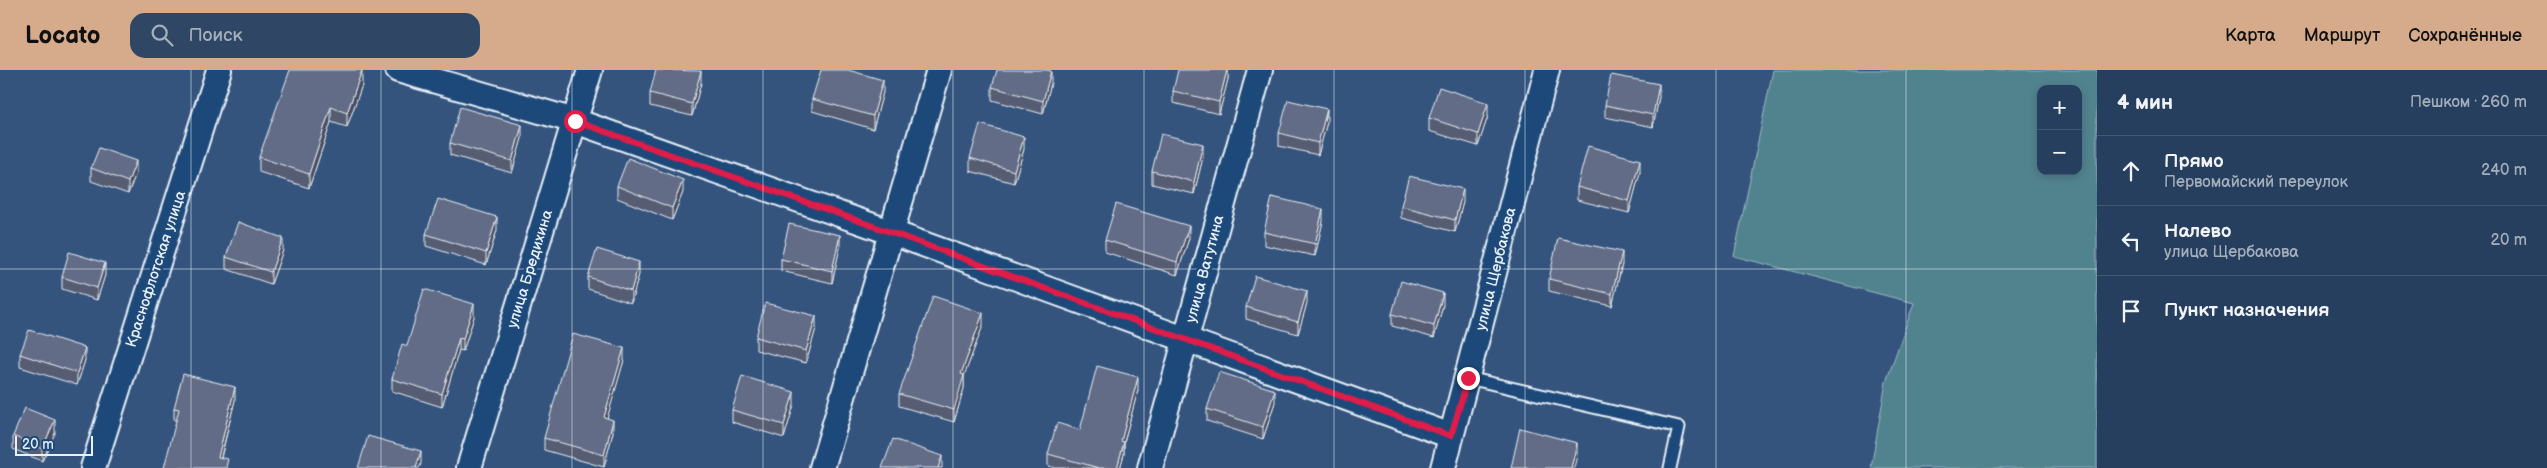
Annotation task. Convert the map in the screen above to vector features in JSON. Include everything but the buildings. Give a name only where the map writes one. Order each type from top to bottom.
[{"type":"street","name":"Краснофлотская улица","points":[[93,468],[219,70]]},
{"type":"street","points":[[398,70],[575,121],[890,232],[1451,436]]},
{"type":"street","name":"улица Бредихина","points":[[469,468],[590,70]]},
{"type":"street","points":[[822,468],[939,70]]},
{"type":"street","name":"улица Ватутина","points":[[1150,468],[1260,70]]},
{"type":"street","name":"улица Щербакова","points":[[1443,468],[1547,70]]},
{"type":"lane","points":[[1468,378],[1679,427],[1670,468]]},
{"type":"green space","points":[[1773,70],[2097,70],[2097,468],[1871,468],[1886,382],[1914,303],[1734,256]]},
{"type":"route","points":[[575,121],[890,232],[1451,436],[1468,378]]}]
